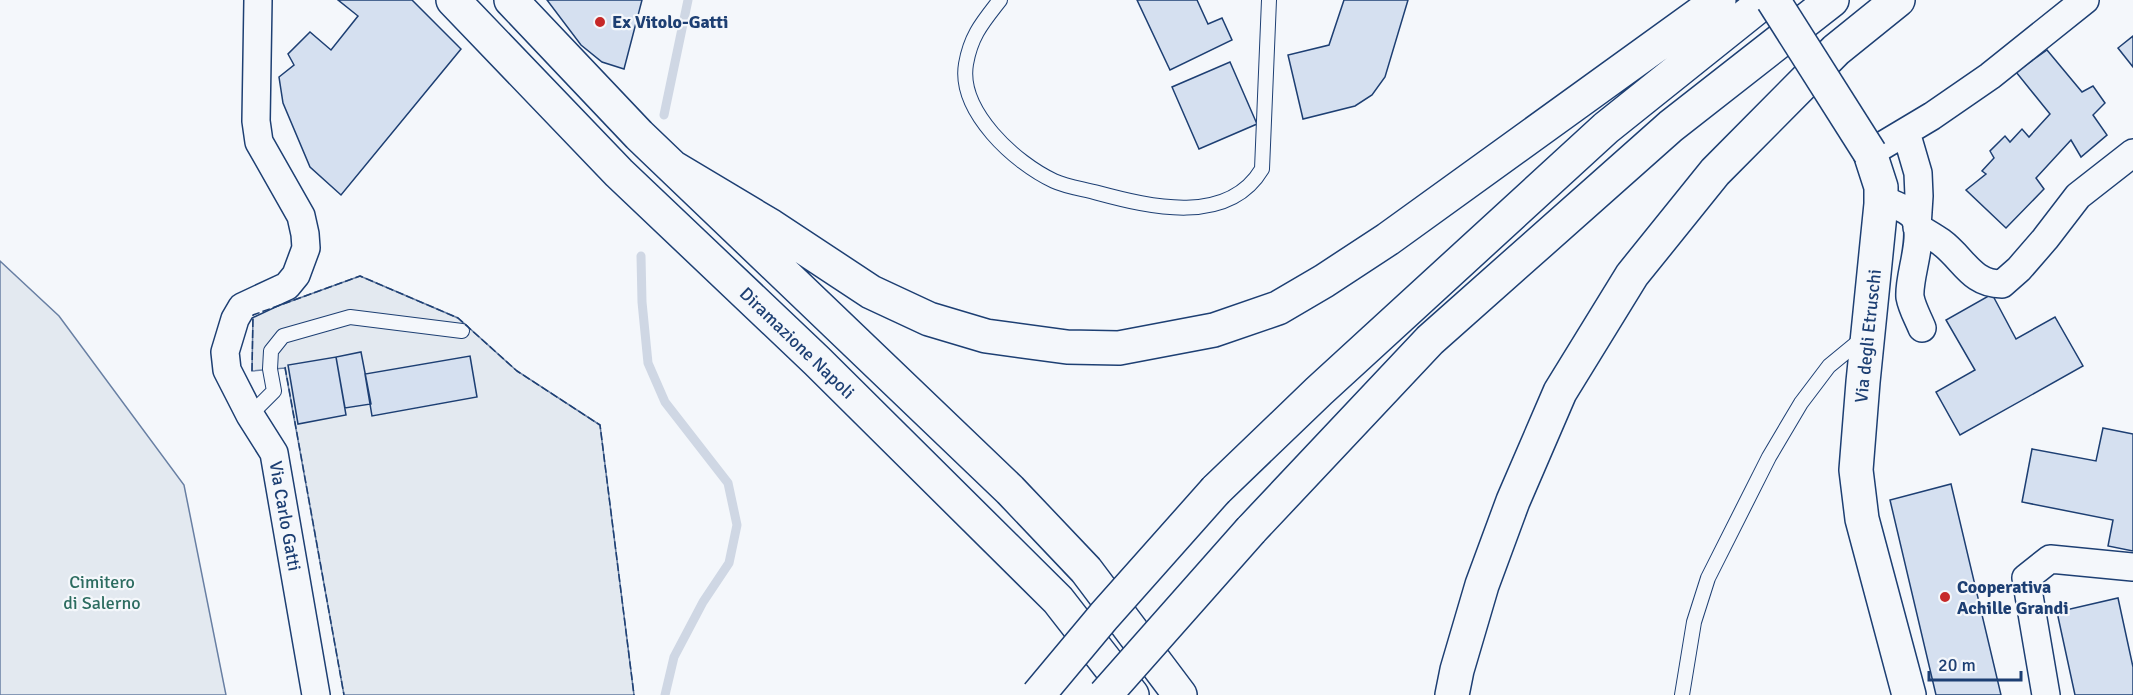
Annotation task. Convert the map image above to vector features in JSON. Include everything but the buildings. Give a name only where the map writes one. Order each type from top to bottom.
[{"type":"main road","name":"Diramazione Napoli","points":[[453,0],[619,173],[825,369],[1058,600],[1132,695]]},
{"type":"main road","points":[[511,0],[639,135],[1010,490],[1086,570],[1180,695]]},
{"type":"main road","points":[[674,168],[771,226],[871,292],[929,319],[986,336],[1067,347],[1119,348],[1214,330],[1278,308],[1324,281],[1388,238],[1719,0]]},
{"type":"main road","points":[[1038,695],[1216,489],[1606,128],[1766,0]]},
{"type":"main road","name":"Via degli Etruschi","points":[[1773,0],[1870,153],[1877,171],[1881,198],[1857,458],[1858,494],[1862,519],[1909,695]]},
{"type":"main road","points":[[1104,695],[1251,530],[1430,340],[1671,126],[1832,0]]},
{"type":"main road","points":[[1452,695],[1482,585],[1513,501],[1560,392],[1632,275],[1715,172],[1836,50],[1899,0]]},
{"type":"street","name":"Via Carlo Gatti","points":[[258,0],[256,121],[259,142],[301,216],[306,248],[296,275],[287,286],[242,307],[225,352],[227,370],[250,415],[274,453],[316,695]]},
{"type":"street","points":[[1870,153],[1932,117],[1990,76],[2085,0]]},
{"type":"street","points":[[1906,132],[1918,173],[1919,195],[1917,249],[1910,295],[1912,306],[1922,328]]},
{"type":"street","points":[[1881,198],[1911,214],[1917,227],[1942,243],[1981,280],[1990,284],[2002,284],[2019,269],[2045,239],[2078,196],[2133,153]]},
{"type":"street","points":[[2046,695],[2026,578],[2050,559],[2133,567]]},
{"type":"lane","points":[[1000,0],[975,32],[966,65],[969,94],[985,126],[1017,158],[1054,182],[1142,204],[1193,208],[1226,201],[1245,189],[1262,169],[1269,0]]},
{"type":"lane","points":[[250,415],[274,391],[270,369],[271,351],[283,336],[350,317],[462,331]]},
{"type":"lane","points":[[1682,695],[1694,622],[1708,578],[1768,457],[1801,403],[1829,366],[1868,334]]},
{"type":"green space","name":"Cimitero di Salerno","points":[[0,261],[59,316],[184,485],[226,695],[0,695]]},
{"type":"green space","points":[[360,276],[458,318],[517,371],[600,425],[634,695],[344,695],[285,368],[252,371],[253,315]]},
{"type":"waterway","points":[[664,115],[688,0]]},
{"type":"waterway","points":[[641,256],[642,302],[648,363],[665,402],[728,483],[737,525],[729,563],[703,602],[674,657],[665,695]]},
{"type":"fence","points":[[252,371],[253,315],[360,276],[458,318],[517,371],[600,425],[634,695]]},
{"type":"fence","points":[[285,367],[344,695]]},
{"type":"place","name":"Ex Vitolo-Gatti","points":[[600,22]]},
{"type":"place","name":"Cooperativa Achille Grandi","points":[[1945,597]]}]
